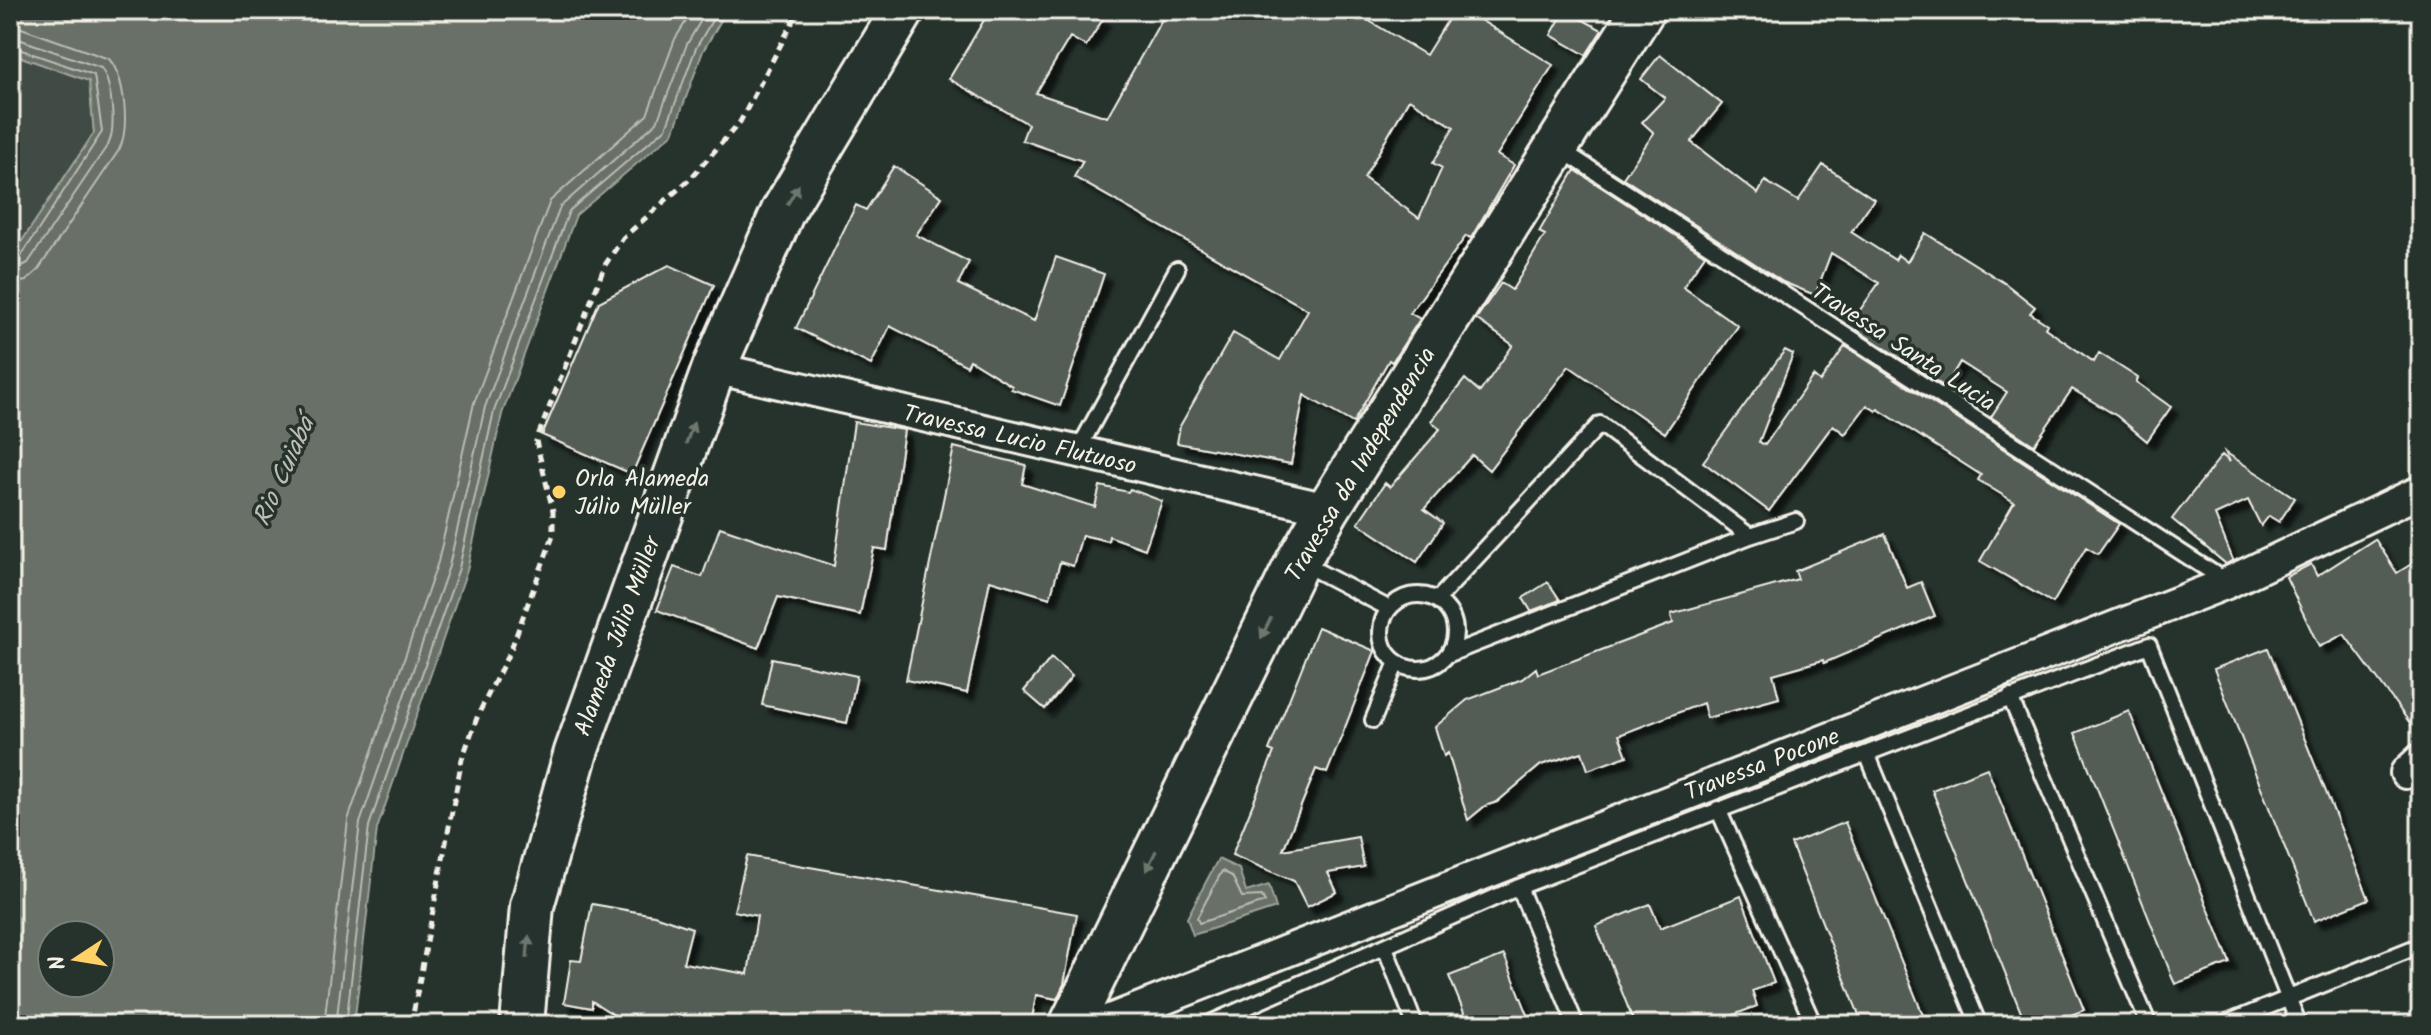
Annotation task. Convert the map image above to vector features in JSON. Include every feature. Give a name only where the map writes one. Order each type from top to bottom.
[{"type":"main road","name":"Alameda Júlio Müller","points":[[522,1025],[532,906],[576,752],[714,368],[783,211],[903,10]]},
{"type":"main road","name":"Travessa da Independencia","points":[[1071,1025],[1298,561],[1643,10]]},
{"type":"street","name":"Travessa Lucio Flutuoso","points":[[714,368],[1328,509]]},
{"type":"street","name":"Travessa Pocone","points":[[1097,1025],[2227,583],[2421,491]]},
{"type":"lane","name":"Travessa Santa Lucia","points":[[1558,148],[2227,583]]},
{"type":"lane","points":[[1076,453],[1177,269]]},
{"type":"lane","points":[[1437,600],[1600,424],[1750,536]]},
{"type":"lane","points":[[1447,655],[1455,632],[1453,619],[1437,600],[1417,594],[1406,596],[1388,608],[1381,631],[1388,654],[1397,662],[1418,669],[1429,667],[1447,655],[1750,536],[1796,521]]},
{"type":"lane","points":[[1298,561],[1388,608]]},
{"type":"lane","points":[[1206,1025],[1519,887],[1718,809],[1868,756],[2010,697],[2149,645],[2299,1025]]},
{"type":"lane","points":[[1373,720],[1397,662]]},
{"type":"lane","points":[[2010,697],[2149,1025]]},
{"type":"lane","points":[[1868,756],[1979,1025]]},
{"type":"lane","points":[[1718,809],[1814,1025]]},
{"type":"lane","points":[[1519,887],[1576,1025]]},
{"type":"lane","points":[[2222,1025],[2421,945]]},
{"type":"lane","points":[[1385,947],[1415,1025]]},
{"type":"lane","points":[[1244,1010],[1250,1025]]},
{"type":"path","points":[[411,1025],[462,759],[478,715],[511,649],[553,536],[553,511],[536,441],[605,265],[623,238],[690,179],[740,122],[799,10]]},
{"type":"shaded area","points":[[10,53],[89,81],[94,133],[10,259]]},
{"type":"water","name":"Rio Cuiabá","points":[[10,10],[727,10],[703,51],[673,133],[576,215],[502,414],[467,570],[377,829],[354,1025],[10,1025],[10,259],[94,133],[89,81],[10,53]]},
{"type":"water","points":[[1218,859],[1239,869],[1246,892],[1269,885],[1276,908],[1193,935],[1187,918]]},
{"type":"building","points":[[990,10],[1089,10],[1103,19],[1086,46],[1070,37],[1036,93],[1107,117],[1167,10],[1351,10],[1426,55],[1454,10],[1464,10],[1553,65],[1497,155],[1514,165],[1471,238],[1466,236],[1410,313],[1420,319],[1392,362],[1389,360],[1353,423],[1304,395],[1291,464],[1177,443],[1180,426],[1233,333],[1280,360],[1308,310],[1074,177],[1083,161],[1022,140],[1028,124],[949,79]],"holes":[[[1409,99],[1454,127],[1433,163],[1442,168],[1419,218],[1364,178]]]},
{"type":"building","points":[[1565,10],[1602,30],[1586,55],[1551,35]]},
{"type":"building","points":[[1660,55],[1722,104],[1691,142],[1758,194],[1765,181],[1798,201],[1823,165],[1874,199],[1851,232],[1895,260],[1898,255],[1907,262],[1925,233],[2006,284],[2035,307],[2030,313],[2047,324],[2045,328],[2094,362],[2099,353],[2138,378],[2136,382],[2171,407],[2147,441],[2117,416],[2072,389],[2034,445],[1991,417],[2007,392],[1960,362],[1945,387],[1857,330],[1862,322],[1855,317],[1879,283],[1831,253],[1815,295],[1783,282],[1623,178],[1654,133],[1642,122],[1665,98],[1641,79]]},
{"type":"building","points":[[894,166],[942,197],[916,235],[969,262],[958,284],[1034,321],[1056,257],[1104,274],[1060,406],[1011,389],[1012,386],[970,360],[967,366],[890,326],[871,365],[796,328],[856,205],[866,210]]},
{"type":"building","points":[[1575,170],[1705,255],[1683,287],[1738,326],[1665,433],[1569,366],[1489,470],[1472,455],[1424,509],[1443,523],[1417,562],[1358,523],[1385,483],[1390,487],[1440,429],[1431,421],[1465,379],[1480,392],[1513,345],[1476,319],[1501,283],[1512,290],[1545,235],[1539,232]]},
{"type":"building","points":[[669,265],[714,285],[632,474],[542,435],[599,302]]},
{"type":"building","points":[[1845,346],[2119,524],[2098,554],[2086,547],[2053,603],[1980,561],[2014,502],[1978,480],[1981,475],[1878,409],[1876,411],[1867,405],[1845,434],[1833,425],[1769,511],[1703,462],[1785,350],[1793,354],[1759,442],[1765,445],[1813,376],[1820,382]]},
{"type":"building","points":[[854,422],[904,430],[887,550],[874,548],[860,615],[778,597],[758,648],[657,610],[674,567],[702,577],[720,527],[834,566]]},
{"type":"building","points":[[954,447],[1026,465],[1022,484],[1095,507],[1100,486],[1128,492],[1130,489],[1162,501],[1145,549],[1109,536],[1108,541],[1082,535],[1073,566],[1060,562],[1050,598],[990,580],[967,693],[906,680]]},
{"type":"building","points":[[2225,452],[2295,498],[2279,522],[2269,516],[2261,526],[2248,500],[2215,515],[2233,560],[2226,564],[2172,519],[2222,455],[2230,462]]},
{"type":"building","points":[[1885,534],[1907,588],[1921,582],[1935,616],[1824,663],[1823,660],[1773,674],[1779,698],[1707,718],[1703,703],[1619,735],[1627,756],[1588,770],[1582,752],[1541,765],[1497,802],[1485,806],[1468,820],[1448,753],[1444,756],[1435,727],[1467,700],[1522,679],[1536,668],[1538,674],[1673,623],[1671,614],[1798,579],[1795,571]]},
{"type":"building","points":[[2375,539],[2397,573],[2421,558],[2421,738],[2344,634],[2319,647],[2286,577],[2311,564],[2317,576]]},
{"type":"building","points":[[1548,582],[1560,600],[1531,611],[1523,598]]},
{"type":"building","points":[[1318,627],[1375,651],[1327,773],[1316,769],[1283,850],[1358,837],[1364,867],[1328,873],[1337,892],[1307,907],[1294,881],[1232,855],[1274,752],[1269,750]]},
{"type":"building","points":[[2268,648],[2369,899],[2314,921],[2214,669]]},
{"type":"building","points":[[772,658],[857,676],[847,723],[762,705]]},
{"type":"building","points":[[1051,658],[1072,676],[1045,709],[1024,691]]},
{"type":"building","points":[[2129,711],[2230,963],[2175,984],[2075,733]]},
{"type":"building","points":[[1987,768],[2084,1010],[2045,1025],[2026,1025],[1932,790]]},
{"type":"building","points":[[1845,822],[1927,1025],[1863,1025],[1791,844]]},
{"type":"building","points":[[747,856],[1077,914],[1064,984],[1057,999],[1036,995],[1031,1025],[630,1025],[592,1001],[592,1008],[564,1003],[571,960],[581,961],[592,904],[654,915],[692,928],[683,963],[748,974],[757,916],[734,911]]},
{"type":"building","points":[[1741,896],[1774,983],[1752,991],[1757,1006],[1707,1025],[1635,1025],[1596,926],[1650,904],[1660,928]]},
{"type":"building","points":[[1504,955],[1532,1025],[1469,1025],[1449,976]]},
{"type":"place","name":"Orla Alameda Júlio Müller","points":[[559,492]]}]
